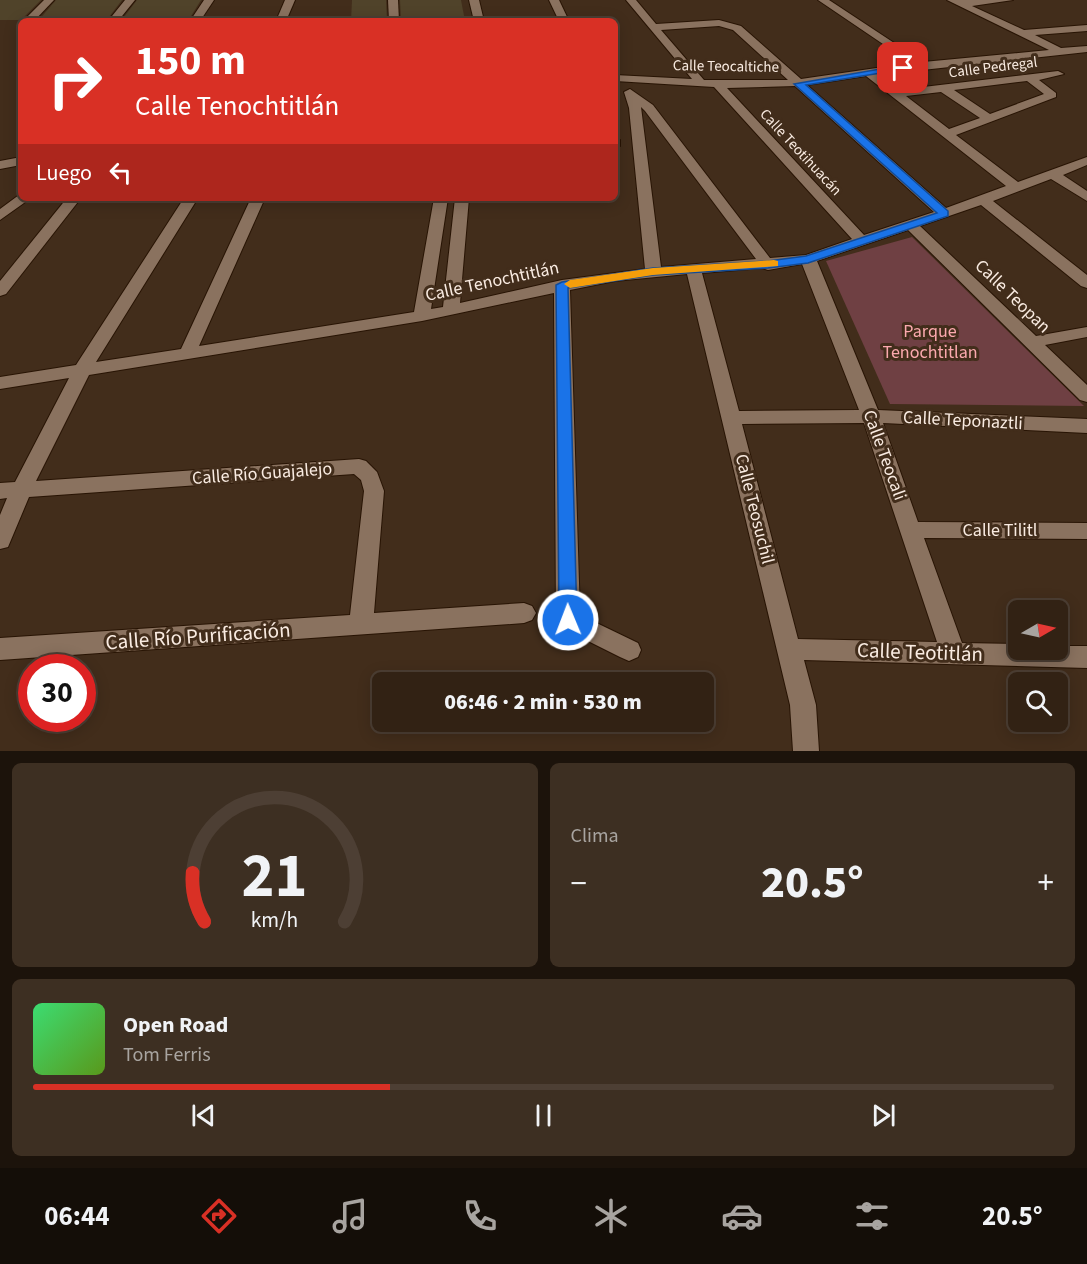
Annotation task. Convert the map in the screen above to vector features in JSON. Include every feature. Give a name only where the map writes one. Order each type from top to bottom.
[{"type":"street","points":[[31,18],[49,0]]},
{"type":"street","points":[[115,18],[130,0]]},
{"type":"street","points":[[197,18],[208,0]]},
{"type":"street","points":[[282,18],[290,0]]},
{"type":"street","points":[[393,0],[394,18]]},
{"type":"street","points":[[474,0],[478,18]]},
{"type":"street","points":[[554,0],[563,18]]},
{"type":"street","points":[[632,0],[641,0]]},
{"type":"street","points":[[632,0],[701,83]]},
{"type":"street","points":[[823,0],[921,66]]},
{"type":"street","points":[[957,2],[1008,0]]},
{"type":"street","points":[[957,2],[1018,33],[1087,62]]},
{"type":"street","points":[[655,27],[729,24],[737,28],[944,214]]},
{"type":"street","points":[[1018,33],[1087,28]]},
{"type":"street","name":"Calle Teocaltiche","points":[[618,80],[799,84],[867,72],[1087,48]]},
{"type":"street","points":[[867,72],[1017,188]]},
{"type":"street","name":"Calle Pedregal","points":[[895,94],[1059,74]]},
{"type":"street","points":[[947,134],[986,116],[1052,95],[1028,78]]},
{"type":"street","points":[[618,82],[629,89],[633,96],[653,271]]},
{"type":"street","name":"Calle Teotihuacán","points":[[717,84],[862,242]]},
{"type":"street","points":[[943,88],[986,116]]},
{"type":"street","points":[[633,96],[649,108],[768,265]]},
{"type":"street","points":[[933,123],[986,116]]},
{"type":"street","name":"Calle Tenochtitlán","points":[[0,382],[422,316],[562,285],[653,271],[768,265],[808,259],[944,214],[1087,160]]},
{"type":"street","points":[[0,165],[18,162]]},
{"type":"street","points":[[1053,174],[1087,197]]},
{"type":"street","points":[[982,200],[1087,283]]},
{"type":"street","points":[[0,216],[20,201]]},
{"type":"street","points":[[0,291],[72,201]]},
{"type":"street","points":[[0,541],[21,490],[82,370],[189,201]]},
{"type":"street","points":[[188,352],[257,201]]},
{"type":"street","points":[[422,316],[441,201]]},
{"type":"street","points":[[451,310],[462,201]]},
{"type":"street","name":"Calle Teopan","points":[[911,225],[1087,396]]},
{"type":"street","name":"Calle Teocali","points":[[808,259],[871,416],[953,653]]},
{"type":"street","name":"Calle Teosuchil","points":[[693,268],[803,705],[806,751]]},
{"type":"street","points":[[428,277],[454,277]]},
{"type":"street","points":[[562,285],[568,620],[629,650]]},
{"type":"street","points":[[1033,342],[1087,332]]},
{"type":"street","name":"Calle Teponaztli","points":[[732,418],[871,416],[1087,426]]},
{"type":"street","name":"Calle Río Guajalejo","points":[[0,492],[359,466],[370,477],[374,491],[360,625]]},
{"type":"street","name":"Calle Tilitl","points":[[912,530],[1087,531]]},
{"type":"street","name":"Calle Río Purificación","points":[[0,649],[524,613]]},
{"type":"street","name":"Calle Teotitlán","points":[[789,649],[1087,657]]},
{"type":"green space","name":"Parque Tenochtitlan","points":[[912,237],[1084,406],[890,404],[826,261]]},
{"type":"building","points":[[0,0],[41,0],[23,18],[0,20]]},
{"type":"building","points":[[56,0],[122,0],[108,18],[41,18]]},
{"type":"building","points":[[137,0],[201,0],[190,18],[123,18]]},
{"type":"building","points":[[352,0],[386,0],[387,18],[351,18]]},
{"type":"building","points":[[400,0],[461,0],[464,18],[401,18]]},
{"type":"slow traffic","points":[[570,284],[653,271],[774,264]]},
{"type":"route","points":[[568,620],[562,285],[653,271],[768,265],[808,259],[944,214],[799,84],[903,68]]}]
